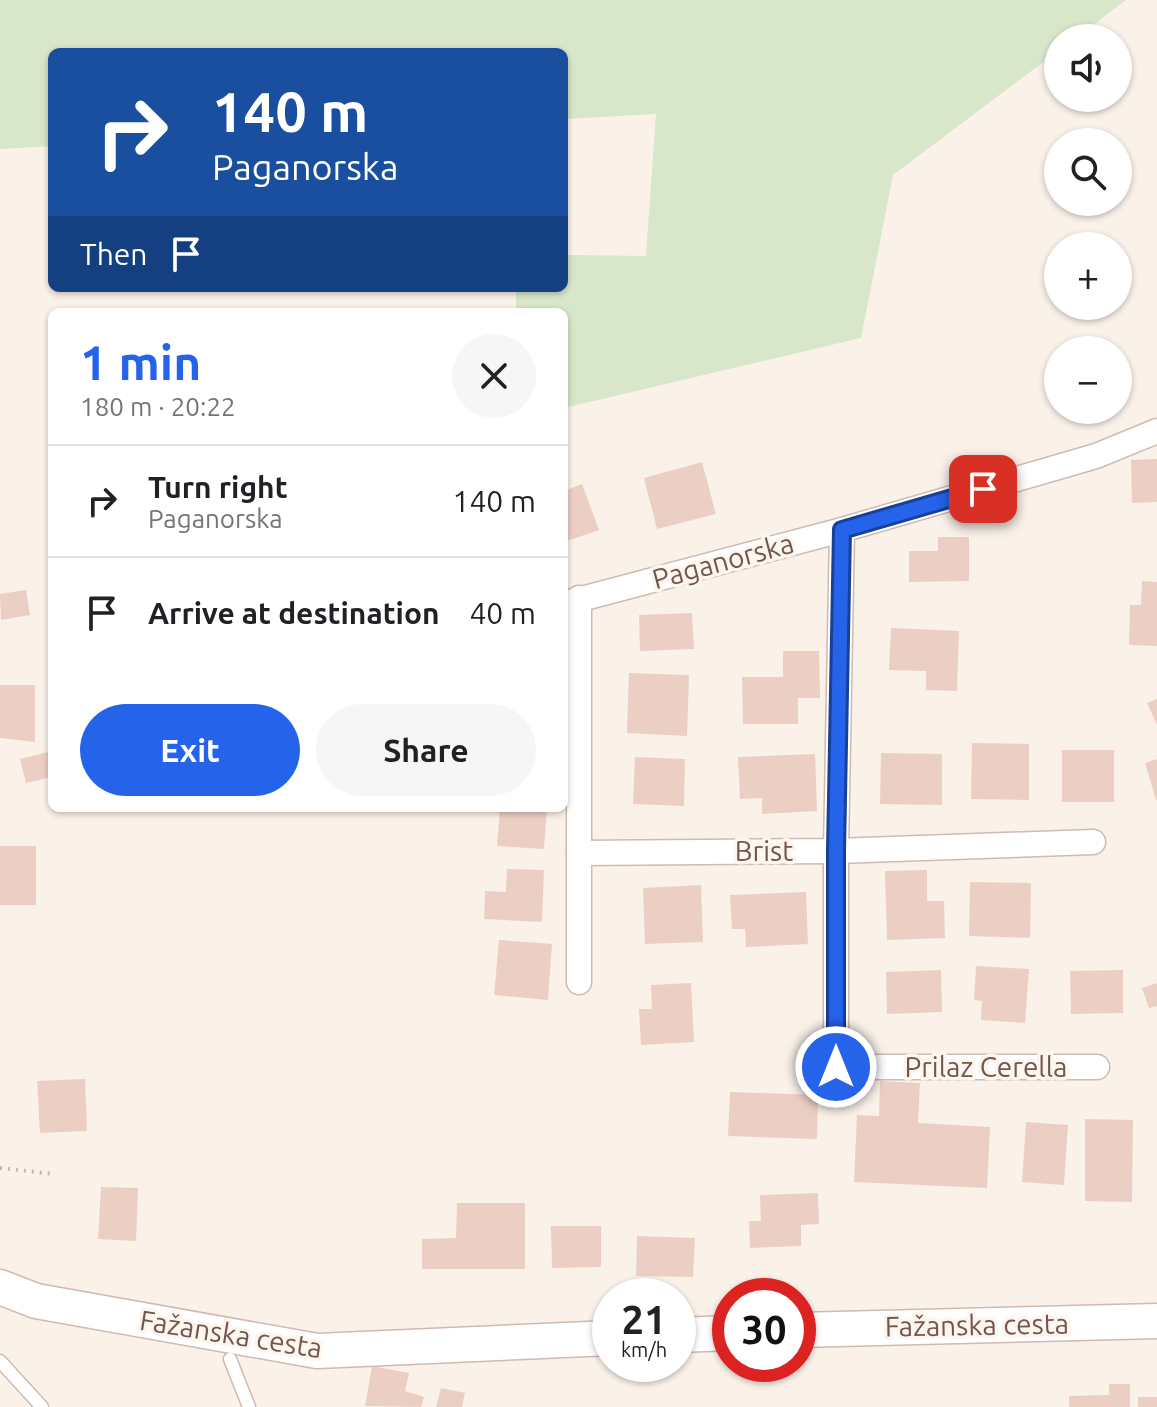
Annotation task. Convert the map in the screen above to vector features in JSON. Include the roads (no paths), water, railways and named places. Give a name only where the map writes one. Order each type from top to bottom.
[{"type":"main road","name":"Fažanska cesta","points":[[0,1287],[36,1301],[317,1351],[592,1339]]},
{"type":"main road","name":"Fažanska cesta","points":[[816,1330],[1157,1321]]},
{"type":"street","name":"Paganorska","points":[[572,601],[842,530],[1096,456],[1157,431]]},
{"type":"street","name":"Prilaz Cerella","points":[[842,530],[836,851],[836,1067],[1097,1067]]},
{"type":"street","points":[[572,601],[579,982]]},
{"type":"street","name":"Brist","points":[[579,853],[836,851],[1093,842]]},
{"type":"lane","points":[[230,1359],[249,1407]]},
{"type":"lane","points":[[0,1361],[42,1407]]}]
